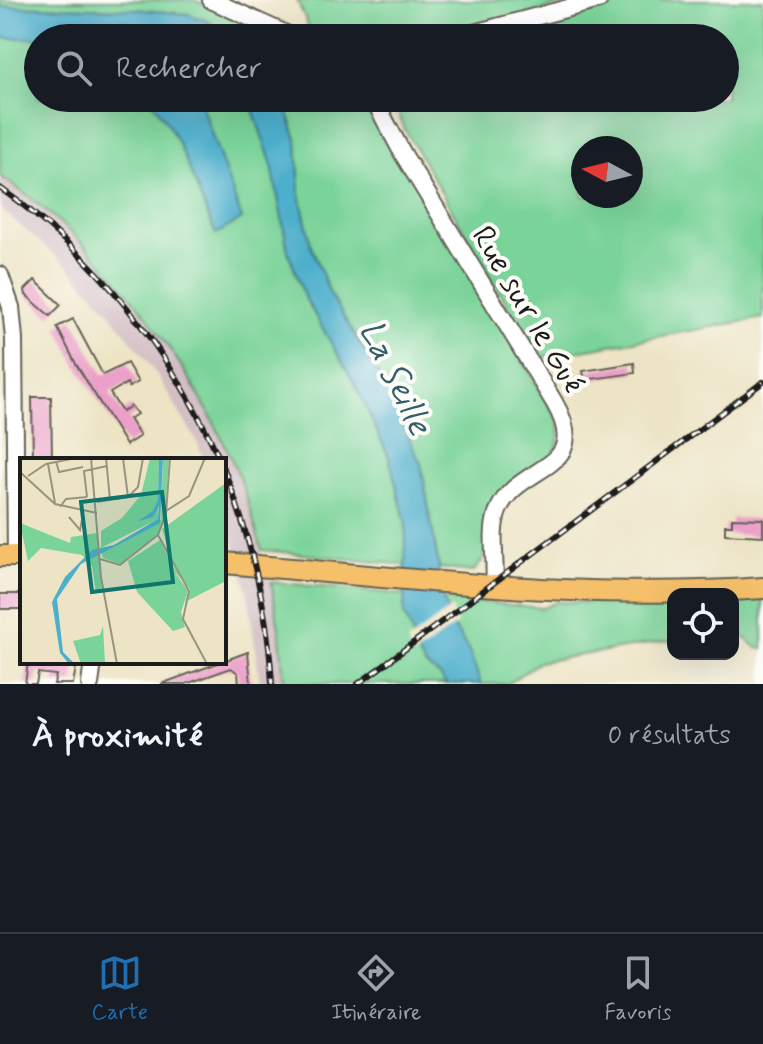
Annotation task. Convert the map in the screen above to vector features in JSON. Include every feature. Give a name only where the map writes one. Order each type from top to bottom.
[{"type":"main road","points":[[226,563],[643,594],[763,588]]},
{"type":"street","points":[[211,0],[264,24]]},
{"type":"street","points":[[508,24],[599,0]]},
{"type":"street","name":"Rue sur le Gué","points":[[380,112],[565,425],[566,441],[557,458],[513,491],[499,509],[495,529],[497,567],[494,585]]},
{"type":"street","points":[[2,286],[11,307],[14,339],[8,441],[13,556]]},
{"type":"street","points":[[90,684],[93,664]]},
{"type":"shaded area","points":[[0,176],[57,221],[104,267],[179,360],[238,476],[271,582],[284,684],[260,684],[248,593],[226,516],[226,458],[203,458],[155,372],[109,311],[68,266],[0,208]]},
{"type":"green space","points":[[0,0],[193,0],[257,24],[212,24],[188,14],[134,9],[0,6]]},
{"type":"green space","points":[[297,0],[579,0],[491,24],[307,24]]},
{"type":"green space","points":[[622,0],[763,0],[763,318],[538,358],[398,112],[739,112],[739,24],[541,24]]},
{"type":"green space","points":[[24,37],[24,112],[254,112],[272,165],[288,251],[304,296],[355,384],[389,457],[406,524],[406,565],[262,550],[238,474],[195,388],[169,347],[109,271],[75,236],[0,176],[0,38]]},
{"type":"green space","points":[[288,112],[376,112],[559,422],[559,438],[550,458],[504,491],[494,514],[484,557],[473,572],[439,568],[421,464],[380,377],[330,294],[311,246],[300,195],[297,140]]},
{"type":"green space","points":[[271,582],[543,608],[556,602],[667,603],[667,641],[539,662],[507,684],[284,684]]},
{"type":"green space","points":[[763,599],[763,649],[757,648],[739,633],[739,601]]},
{"type":"water","points":[[0,6],[134,9],[188,14],[212,24],[24,24],[24,38],[0,38]]},
{"type":"water","points":[[204,112],[242,219],[216,234],[179,146],[161,113]]},
{"type":"water","points":[[254,112],[288,112],[297,140],[300,195],[311,246],[330,294],[380,377],[421,464],[439,568],[438,586],[481,684],[446,684],[425,665],[413,647],[412,632],[404,615],[406,524],[389,457],[355,384],[304,296],[288,251],[272,165]]},
{"type":"pier","points":[[451,608],[457,624],[414,656],[408,641]]},
{"type":"building","points":[[35,280],[61,305],[50,316],[26,295],[25,290]]},
{"type":"building","points":[[73,319],[103,375],[127,363],[138,382],[129,387],[127,383],[110,393],[122,412],[131,406],[137,414],[129,419],[140,436],[126,445],[57,327]]},
{"type":"building","points":[[634,363],[635,373],[585,380],[583,371]]},
{"type":"building","points":[[32,397],[51,397],[52,458],[33,458]]},
{"type":"building","points":[[732,518],[763,519],[763,536],[725,534],[725,525],[732,525]]},
{"type":"building","points":[[0,594],[20,594],[20,609],[0,609]]},
{"type":"building","points":[[248,652],[251,684],[239,684],[238,673],[231,668],[186,684],[161,684],[215,664],[226,664],[226,660]]},
{"type":"building","points":[[28,664],[77,664],[73,684],[54,684],[56,675],[38,673],[36,684],[25,684]]},
{"type":"railway","points":[[0,188],[69,244],[128,309],[179,382],[219,458]]},
{"type":"railway","points":[[358,684],[763,382]]},
{"type":"railway","points":[[226,475],[257,575],[267,629],[272,684]]},
{"type":"water label","name":"La Seille","points":[[397,377]]}]
